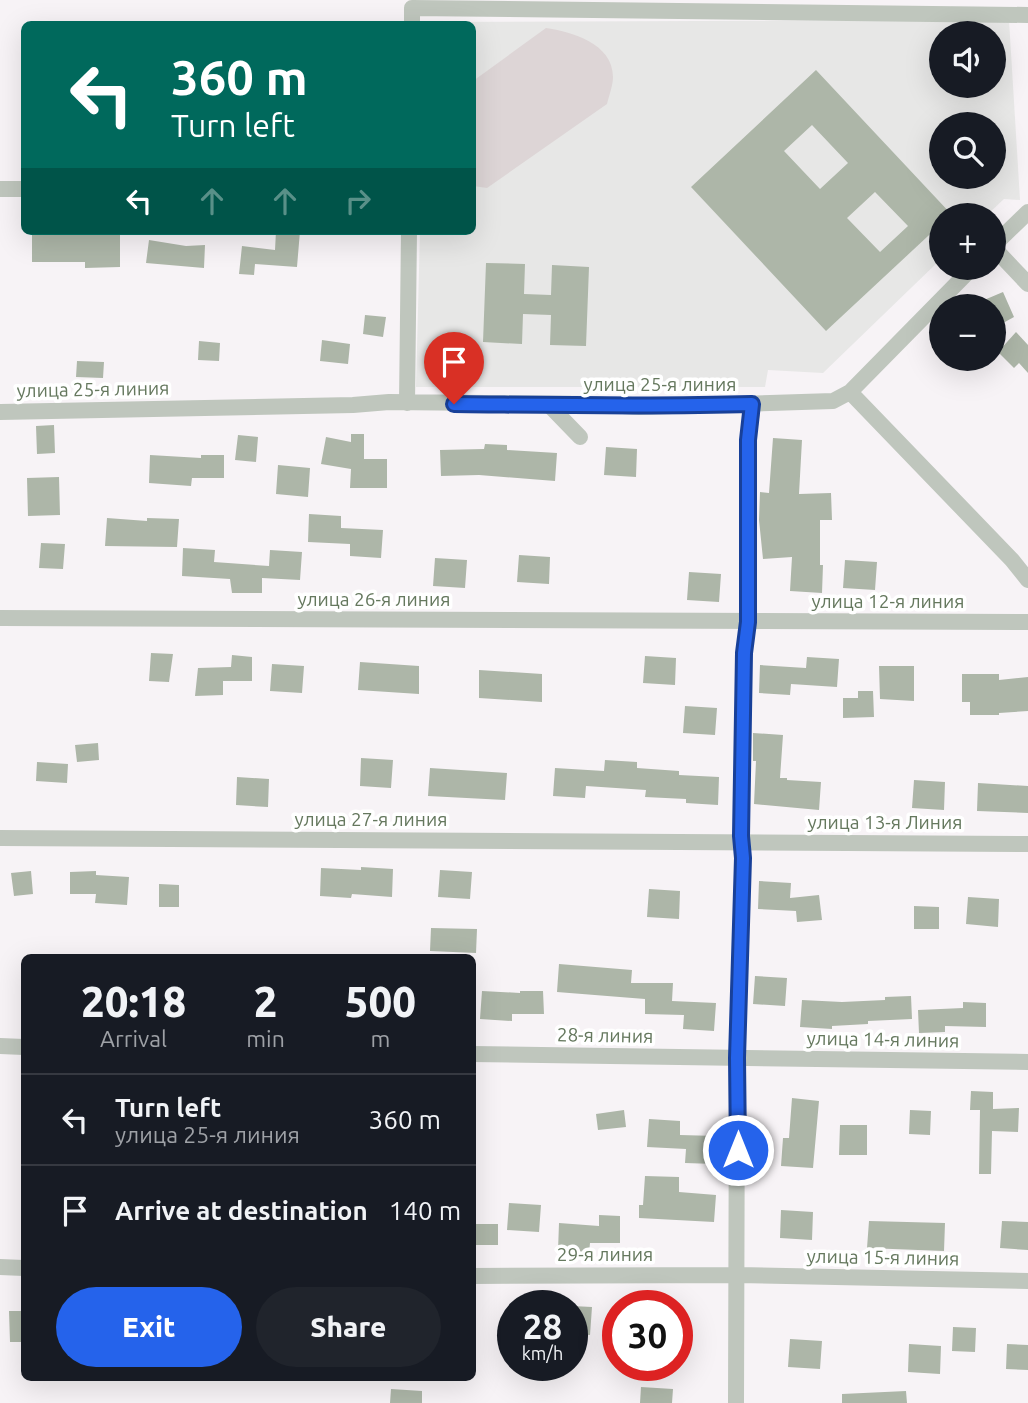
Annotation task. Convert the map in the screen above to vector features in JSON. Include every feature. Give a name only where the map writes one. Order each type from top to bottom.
[{"type":"street","points":[[412,21],[412,8],[1028,15]]},
{"type":"street","points":[[0,189],[21,189]]},
{"type":"street","points":[[1006,235],[1028,212]]},
{"type":"street","points":[[407,403],[409,235]]},
{"type":"street","points":[[1006,260],[1028,284]]},
{"type":"street","name":"улица 25-я линия","points":[[0,412],[407,403],[639,407],[833,401],[850,392],[960,280]]},
{"type":"street","points":[[850,392],[1012,560],[1028,580]]},
{"type":"street","points":[[736,1403],[737,1058],[744,653],[748,622],[748,440],[752,404]]},
{"type":"street","points":[[549,405],[580,437]]},
{"type":"street","name":"улица 26-я линия","points":[[0,618],[748,622]]},
{"type":"street","name":"улица 12-я линия","points":[[748,622],[1028,622]]},
{"type":"street","name":"улица 27-я линия","points":[[0,838],[742,843]]},
{"type":"street","name":"улица 13-я Линия","points":[[742,843],[1028,844]]},
{"type":"street","points":[[0,1046],[21,1047]]},
{"type":"street","name":"28-я линия","points":[[476,1054],[737,1058]]},
{"type":"street","name":"улица 14-я линия","points":[[737,1058],[1028,1062]]},
{"type":"street","points":[[0,1267],[21,1268]]},
{"type":"street","name":"29-я линия","points":[[476,1276],[738,1275]]},
{"type":"street","name":"улица 15-я линия","points":[[738,1275],[1028,1281]]},
{"type":"shaded area","points":[[1009,20],[1020,200],[1004,199],[1000,203],[929,203],[929,271],[823,373],[768,370],[765,387],[416,387],[420,235],[476,235],[476,22]]},
{"type":"shaded area","points":[[546,28],[589,41],[606,56],[613,77],[607,104],[487,188],[476,186],[476,79]]},
{"type":"building","points":[[816,70],[941,203],[929,203],[929,235],[826,331],[691,187]],"holes":[[[812,125],[848,163],[820,189],[784,151]],[[875,192],[908,226],[880,252],[847,218]]]},
{"type":"building","points":[[32,235],[120,235],[120,267],[85,268],[85,262],[32,262]]},
{"type":"building","points":[[276,235],[300,235],[297,267],[255,264],[254,275],[239,274],[242,246],[275,250]]},
{"type":"building","points":[[149,240],[186,246],[205,245],[204,268],[146,263]]},
{"type":"building","points":[[486,263],[525,264],[524,294],[551,295],[552,265],[589,267],[586,346],[550,345],[551,315],[523,314],[522,344],[483,342]]},
{"type":"building","points":[[1006,299],[1014,317],[1006,321]]},
{"type":"building","points":[[365,315],[386,317],[383,337],[363,334]]},
{"type":"building","points":[[1016,332],[1028,345],[1028,373],[1019,363],[1014,368],[1006,360],[1006,343]]},
{"type":"building","points":[[322,340],[350,344],[348,364],[320,361]]},
{"type":"building","points":[[199,341],[220,343],[219,361],[198,360]]},
{"type":"building","points":[[77,361],[104,362],[103,378],[76,377]]},
{"type":"building","points":[[54,425],[55,453],[37,454],[36,426]]},
{"type":"building","points":[[351,434],[364,434],[364,459],[387,459],[387,488],[350,488],[351,469],[321,464],[326,437],[351,442]]},
{"type":"building","points":[[238,435],[258,437],[256,462],[235,460]]},
{"type":"building","points":[[773,438],[802,440],[799,494],[831,493],[832,520],[820,520],[822,593],[790,591],[792,557],[763,559],[759,520],[760,492],[769,493]]},
{"type":"building","points":[[485,444],[507,445],[507,450],[557,453],[555,481],[479,475],[441,476],[440,450],[484,449]]},
{"type":"building","points":[[606,447],[637,449],[636,477],[604,475]]},
{"type":"building","points":[[150,455],[201,458],[201,455],[224,455],[224,478],[192,478],[191,486],[149,483]]},
{"type":"building","points":[[278,465],[310,468],[308,497],[276,494]]},
{"type":"building","points":[[59,477],[60,515],[28,516],[27,478]]},
{"type":"building","points":[[309,514],[341,516],[341,528],[383,530],[381,558],[350,556],[350,544],[308,542]]},
{"type":"building","points":[[107,518],[147,521],[147,518],[179,519],[177,547],[105,546]]},
{"type":"building","points":[[41,543],[65,544],[63,569],[39,568]]},
{"type":"building","points":[[183,548],[215,550],[214,562],[269,566],[270,550],[302,552],[300,580],[262,578],[262,593],[232,593],[230,579],[182,576]]},
{"type":"building","points":[[519,555],[550,557],[549,584],[517,582]]},
{"type":"building","points":[[435,558],[467,560],[465,588],[433,586]]},
{"type":"building","points":[[845,560],[877,562],[875,590],[843,588]]},
{"type":"building","points":[[689,572],[721,574],[719,602],[687,600]]},
{"type":"building","points":[[151,653],[173,654],[169,682],[149,681]]},
{"type":"building","points":[[232,655],[252,657],[252,681],[223,681],[223,695],[195,696],[198,668],[231,667]]},
{"type":"building","points":[[645,656],[676,658],[675,685],[643,683]]},
{"type":"building","points":[[807,657],[839,659],[837,687],[791,684],[790,695],[759,693],[760,665],[806,668]]},
{"type":"building","points":[[360,662],[419,666],[419,694],[358,690]]},
{"type":"building","points":[[272,664],[304,666],[302,693],[270,691]]},
{"type":"building","points":[[879,666],[914,666],[914,701],[880,699]]},
{"type":"building","points":[[479,670],[542,674],[542,702],[479,698]]},
{"type":"building","points":[[962,674],[999,674],[999,680],[1028,677],[1028,711],[970,715],[970,702],[962,702]]},
{"type":"building","points":[[858,691],[873,691],[874,717],[843,718],[843,698],[858,698]]},
{"type":"building","points":[[685,706],[717,708],[715,735],[683,733]]},
{"type":"building","points":[[753,733],[783,735],[780,778],[821,782],[819,810],[754,804],[756,761],[753,761]]},
{"type":"building","points":[[98,743],[99,760],[77,762],[75,745]]},
{"type":"building","points":[[361,758],[393,760],[391,788],[360,786]]},
{"type":"building","points":[[605,760],[637,762],[637,768],[679,771],[679,775],[719,777],[718,805],[686,803],[686,799],[645,797],[646,790],[586,786],[585,798],[553,796],[555,768],[604,771]]},
{"type":"building","points":[[37,762],[68,764],[67,783],[36,781]]},
{"type":"building","points":[[430,768],[507,773],[505,800],[428,796]]},
{"type":"building","points":[[237,777],[269,779],[268,807],[236,805]]},
{"type":"building","points":[[914,780],[945,782],[944,810],[912,808]]},
{"type":"building","points":[[978,783],[1028,786],[1028,813],[977,811]]},
{"type":"building","points":[[361,867],[393,869],[392,897],[352,894],[351,898],[320,896],[321,868],[361,870]]},
{"type":"building","points":[[440,870],[472,872],[470,899],[438,897]]},
{"type":"building","points":[[31,871],[33,894],[14,896],[11,873]]},
{"type":"building","points":[[96,871],[96,875],[129,877],[127,905],[95,903],[96,894],[70,894],[70,872]]},
{"type":"building","points":[[759,881],[791,883],[790,898],[819,895],[822,920],[797,922],[796,911],[758,909]]},
{"type":"building","points":[[159,884],[179,885],[179,907],[159,907]]},
{"type":"building","points":[[649,889],[680,891],[679,919],[647,917]]},
{"type":"building","points":[[968,897],[999,899],[998,927],[966,924]]},
{"type":"building","points":[[914,906],[939,907],[939,929],[914,929]]},
{"type":"building","points":[[431,928],[477,929],[476,953],[430,951]]},
{"type":"building","points":[[559,964],[632,970],[631,983],[673,983],[672,1001],[716,1003],[714,1031],[683,1029],[684,1015],[645,1014],[645,999],[557,992]]},
{"type":"building","points":[[755,976],[787,978],[785,1006],[753,1004]]},
{"type":"building","points":[[482,991],[543,991],[544,1014],[512,1014],[512,1021],[480,1019]]},
{"type":"building","points":[[911,996],[912,1019],[868,1021],[868,1024],[832,1026],[832,1029],[800,1027],[802,1000],[842,1002]]},
{"type":"building","points":[[963,1002],[986,1003],[986,1027],[945,1026],[945,1032],[919,1033],[918,1010],[963,1008]]},
{"type":"building","points":[[971,1091],[993,1092],[993,1109],[1019,1108],[1018,1132],[992,1131],[991,1174],[979,1174],[980,1110],[970,1110]]},
{"type":"building","points":[[792,1098],[819,1101],[813,1168],[781,1166],[783,1138],[789,1138]]},
{"type":"building","points":[[624,1110],[626,1127],[598,1130],[596,1114]]},
{"type":"building","points":[[910,1110],[931,1111],[930,1135],[909,1134]]},
{"type":"building","points":[[649,1119],[680,1121],[680,1135],[716,1136],[715,1164],[685,1163],[686,1149],[647,1147]]},
{"type":"building","points":[[840,1125],[867,1125],[867,1155],[839,1155]]},
{"type":"building","points":[[645,1176],[679,1177],[679,1192],[716,1195],[714,1222],[639,1218],[639,1205],[643,1205]]},
{"type":"building","points":[[509,1203],[541,1205],[539,1232],[507,1230]]},
{"type":"building","points":[[781,1210],[813,1212],[812,1240],[780,1238]]},
{"type":"building","points":[[599,1215],[620,1216],[620,1243],[590,1243],[589,1253],[558,1251],[559,1223],[599,1226]]},
{"type":"building","points":[[869,1221],[945,1223],[944,1251],[867,1248]]},
{"type":"building","points":[[1002,1221],[1028,1222],[1028,1250],[1000,1248]]},
{"type":"building","points":[[476,1224],[498,1224],[498,1245],[476,1245]]},
{"type":"building","points":[[588,1307],[592,1307],[588,1335]]},
{"type":"building","points":[[9,1311],[21,1311],[21,1342],[10,1342]]},
{"type":"building","points":[[953,1327],[976,1328],[975,1352],[952,1351]]},
{"type":"building","points":[[790,1339],[822,1341],[820,1369],[788,1367]]},
{"type":"building","points":[[909,1344],[941,1346],[940,1374],[908,1372]]},
{"type":"building","points":[[1007,1344],[1028,1345],[1028,1370],[1006,1369]]},
{"type":"building","points":[[641,1387],[673,1389],[672,1403],[640,1403]]},
{"type":"building","points":[[391,1389],[422,1391],[422,1403],[390,1403]]},
{"type":"building","points":[[906,1391],[907,1403],[842,1403],[842,1394]]},
{"type":"route","points":[[454,404],[590,404],[639,407],[752,404],[746,512],[748,622],[744,653],[741,836],[743,858],[737,1058],[738,1150]]}]
